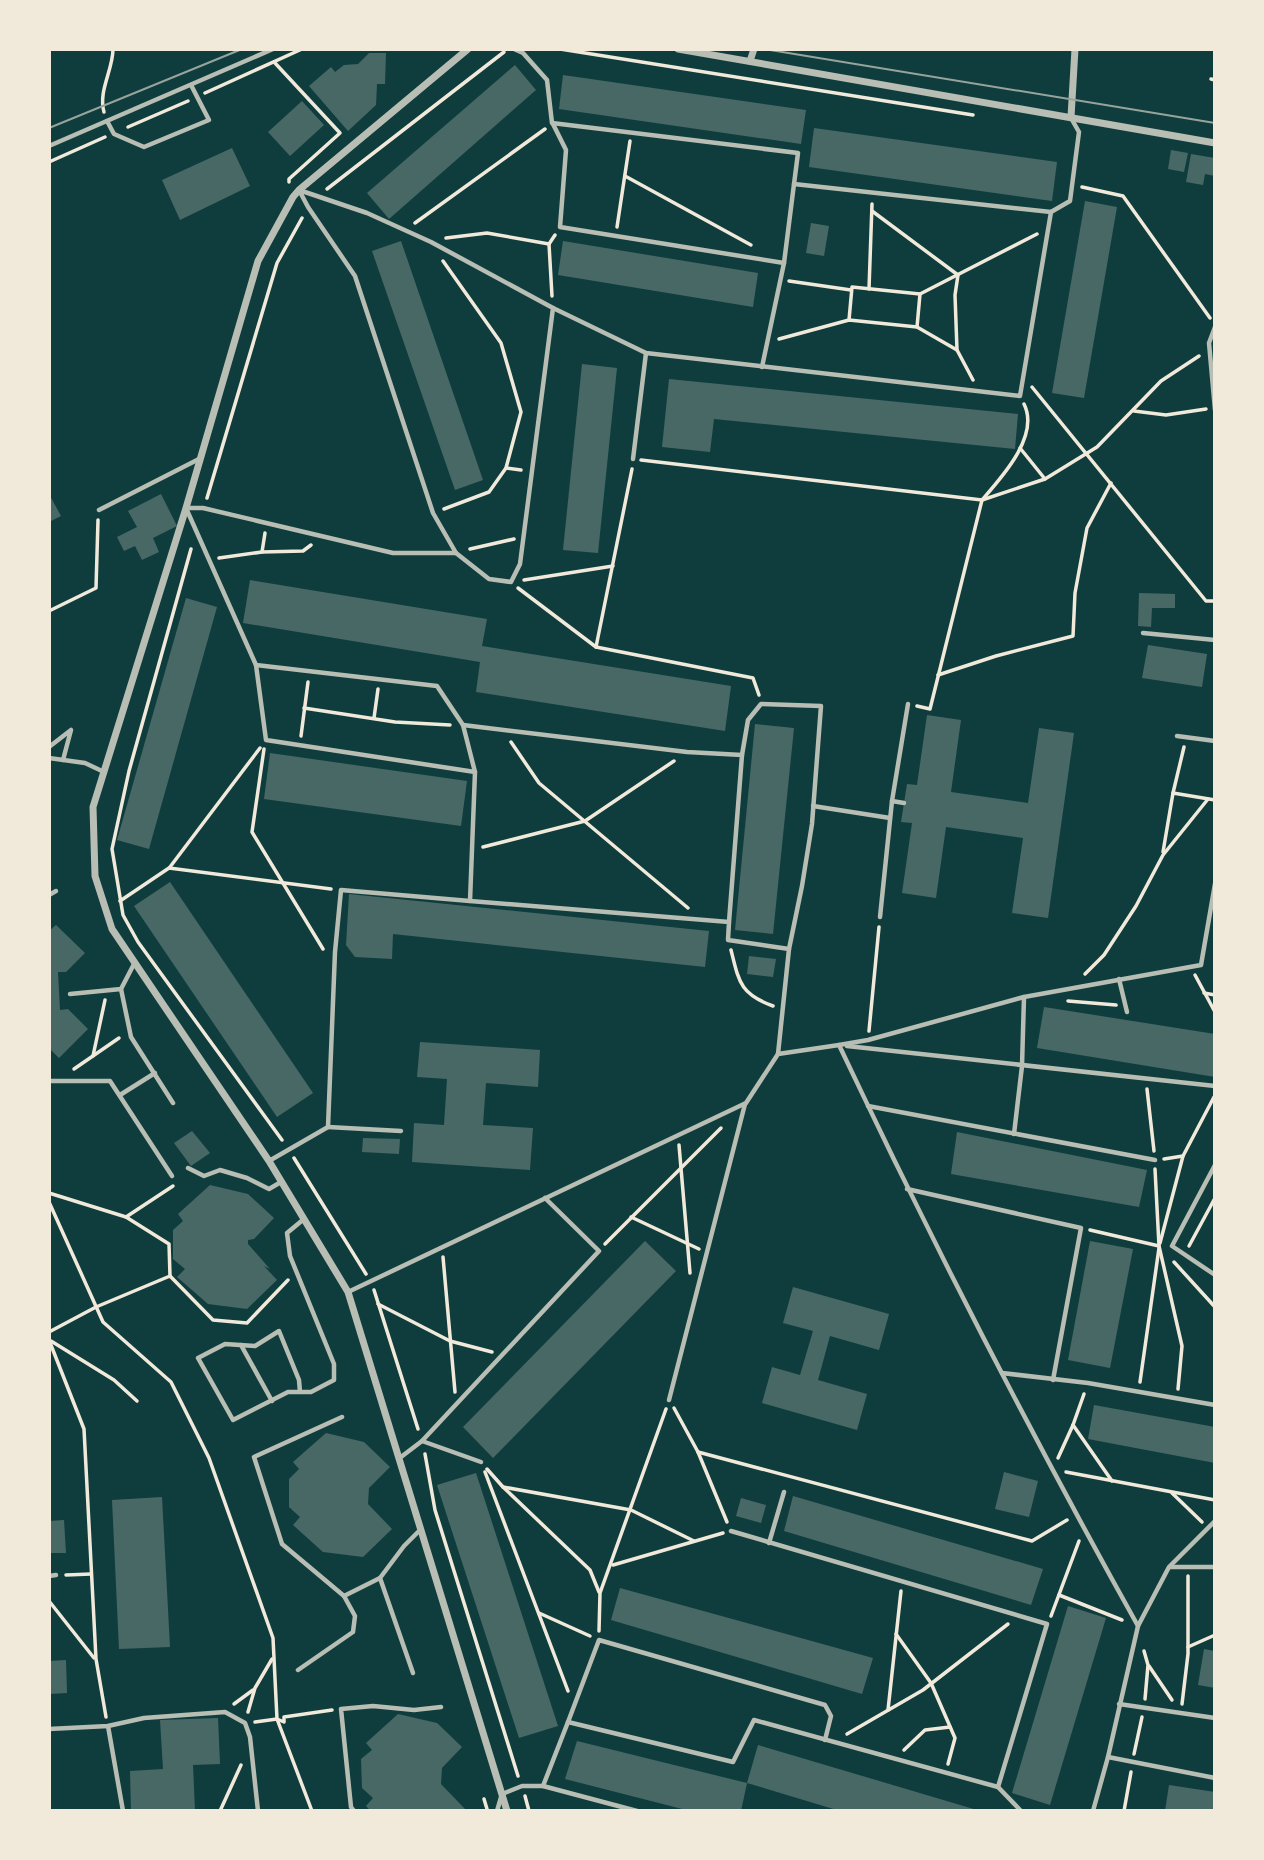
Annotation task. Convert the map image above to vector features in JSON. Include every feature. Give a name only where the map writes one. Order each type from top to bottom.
[{"type":"street","points":[[468,49],[296,193],[258,261],[186,508],[93,807],[95,876],[112,929],[269,1161],[348,1292],[401,1457],[507,1811]]},
{"type":"street","points":[[678,49],[1215,143]]},
{"type":"street","points":[[750,61],[754,49]]},
{"type":"street","points":[[1070,117],[1075,49]]},
{"type":"lane","points":[[49,146],[272,49]]},
{"type":"lane","points":[[514,49],[523,52],[547,80],[552,123],[566,150],[559,227],[784,263]]},
{"type":"lane","points":[[107,121],[114,134],[145,147],[209,120],[191,85]]},
{"type":"lane","points":[[794,184],[1051,212],[1070,201],[1079,132],[1070,117]]},
{"type":"lane","points":[[552,123],[798,153],[784,263],[762,367]]},
{"type":"lane","points":[[296,193],[367,213],[430,242],[553,308],[646,353],[1020,396],[1051,212]]},
{"type":"lane","points":[[296,193],[355,276],[433,513],[456,553],[489,579],[511,582],[520,564],[553,308]]},
{"type":"lane","points":[[1215,326],[1209,343],[1215,409]]},
{"type":"lane","points":[[633,459],[646,353]]},
{"type":"lane","points":[[99,510],[201,458]]},
{"type":"lane","points":[[456,553],[393,553],[204,508],[186,508],[256,666],[266,740],[475,772]]},
{"type":"lane","points":[[1143,633],[1215,640]]},
{"type":"lane","points":[[256,666],[437,686],[463,725],[475,772],[470,901]]},
{"type":"lane","points":[[669,1400],[746,1103],[778,1054],[789,949],[802,886],[813,806],[821,706],[761,704],[748,720],[742,755],[728,940],[789,949]]},
{"type":"lane","points":[[880,917],[892,801],[908,704]]},
{"type":"lane","points":[[463,725],[687,752],[742,755]]},
{"type":"lane","points":[[49,747],[71,730],[63,760]]},
{"type":"lane","points":[[1177,736],[1215,741]]},
{"type":"lane","points":[[49,758],[85,763],[104,772]]},
{"type":"lane","points":[[892,801],[904,803]]},
{"type":"lane","points":[[813,806],[890,818]]},
{"type":"lane","points":[[778,1054],[868,1040],[1024,997],[1201,965],[1215,884]]},
{"type":"lane","points":[[49,895],[56,891]]},
{"type":"lane","points":[[328,1127],[335,952],[341,891],[729,922]]},
{"type":"lane","points":[[134,964],[121,989],[131,1037],[173,1102]]},
{"type":"lane","points":[[1119,979],[1126,1009]]},
{"type":"lane","points":[[70,994],[121,989]]},
{"type":"lane","points":[[1014,1134],[1022,1066],[1024,997]]},
{"type":"lane","points":[[839,1045],[1215,1086]]},
{"type":"lane","points":[[839,1045],[907,1189],[1001,1373],[1138,1626]]},
{"type":"lane","points":[[120,1095],[155,1073]]},
{"type":"lane","points":[[49,1081],[110,1081],[172,1176]]},
{"type":"lane","points":[[348,1292],[746,1103]]},
{"type":"lane","points":[[867,1106],[1155,1160]]},
{"type":"lane","points":[[269,1161],[328,1127],[401,1131]]},
{"type":"lane","points":[[1215,1166],[1172,1246],[1215,1275]]},
{"type":"lane","points":[[188,1168],[204,1176],[220,1170],[269,1188],[281,1182]]},
{"type":"lane","points":[[907,1189],[1081,1228],[1053,1380]]},
{"type":"lane","points":[[401,1457],[422,1441],[599,1251],[545,1198]]},
{"type":"lane","points":[[300,1392],[299,1380],[279,1331],[255,1346],[225,1344],[198,1358],[233,1420],[288,1392],[300,1392],[311,1392],[334,1380],[334,1364],[290,1256],[287,1233],[305,1219]]},
{"type":"lane","points":[[241,1345],[272,1401]]},
{"type":"lane","points":[[1001,1373],[1088,1383],[1215,1405]]},
{"type":"lane","points":[[298,1670],[353,1632],[355,1616],[344,1596],[282,1544],[254,1457],[342,1417]]},
{"type":"lane","points":[[422,1441],[481,1462]]},
{"type":"lane","points":[[769,1543],[784,1492]]},
{"type":"lane","points":[[1093,1811],[1138,1626],[1169,1567],[1215,1521]]},
{"type":"lane","points":[[344,1596],[380,1578],[404,1546],[422,1529]]},
{"type":"lane","points":[[731,1531],[1047,1624],[998,1787]]},
{"type":"lane","points":[[1169,1567],[1215,1567]]},
{"type":"lane","points":[[380,1578],[413,1673]]},
{"type":"lane","points":[[543,1786],[599,1640],[825,1705],[831,1716],[825,1740]]},
{"type":"lane","points":[[1119,1704],[1215,1718]]},
{"type":"lane","points":[[354,1811],[351,1807],[341,1709],[373,1706],[414,1710],[441,1707]]},
{"type":"lane","points":[[49,1729],[108,1726],[144,1718],[225,1712],[245,1723],[251,1745],[258,1811]]},
{"type":"lane","points":[[568,1721],[733,1762],[754,1720],[998,1787],[1021,1811]]},
{"type":"lane","points":[[108,1726],[122,1811]]},
{"type":"lane","points":[[1108,1757],[1215,1778]]},
{"type":"lane","points":[[497,1811],[502,1794],[522,1786],[543,1786],[637,1811]]},
{"type":"path","points":[[107,121],[103,106],[104,87],[113,61],[113,49]]},
{"type":"path","points":[[49,162],[302,49]]},
{"type":"path","points":[[316,198],[507,49]]},
{"type":"path","points":[[560,49],[984,117]]},
{"type":"path","points":[[261,54],[274,62],[340,133],[289,179],[296,193]]},
{"type":"path","points":[[405,231],[552,123]]},
{"type":"path","points":[[615,236],[631,132]]},
{"type":"path","points":[[625,176],[760,250]]},
{"type":"path","points":[[1072,185],[1123,196],[1215,326]]},
{"type":"path","points":[[869,289],[872,193]]},
{"type":"path","points":[[204,508],[277,263],[308,208]]},
{"type":"path","points":[[872,211],[958,275]]},
{"type":"path","points":[[553,308],[549,244],[559,227]]},
{"type":"path","points":[[849,320],[852,287],[920,294],[1049,228]]},
{"type":"path","points":[[433,513],[489,492],[506,468],[521,412],[501,343],[430,242],[487,233],[549,244]]},
{"type":"path","points":[[958,275],[955,295],[957,350],[979,391]]},
{"type":"path","points":[[780,279],[852,290]]},
{"type":"path","points":[[917,327],[920,294]]},
{"type":"path","points":[[767,343],[849,320],[917,327],[957,350]]},
{"type":"path","points":[[596,647],[633,459],[982,500],[1045,479],[1097,447],[1161,381],[1209,349]]},
{"type":"path","points":[[1023,376],[1206,601],[1215,601]]},
{"type":"path","points":[[908,704],[930,709],[982,500],[1012,467],[1025,433],[1028,412],[1020,396]]},
{"type":"path","points":[[1132,411],[1166,415],[1215,409]]},
{"type":"path","points":[[1020,447],[1045,479]]},
{"type":"path","points":[[506,468],[531,471]]},
{"type":"path","points":[[938,675],[996,656],[1073,636],[1075,593],[1087,528],[1111,483]]},
{"type":"path","points":[[49,611],[96,588],[99,510]]},
{"type":"path","points":[[261,552],[266,523]]},
{"type":"path","points":[[197,528],[129,771],[112,849],[122,915],[138,942],[289,1149],[370,1280],[422,1441],[435,1510],[529,1811]]},
{"type":"path","points":[[210,559],[261,552],[303,551],[323,536]]},
{"type":"path","points":[[456,553],[523,537]]},
{"type":"path","points":[[511,582],[614,565]]},
{"type":"path","points":[[511,582],[596,647],[753,678],[761,704]]},
{"type":"path","points":[[300,746],[309,672]]},
{"type":"path","points":[[374,719],[379,680]]},
{"type":"path","points":[[304,708],[374,719],[463,725]]},
{"type":"path","points":[[503,731],[540,783],[703,921]]},
{"type":"path","points":[[1163,855],[1186,737]]},
{"type":"path","points":[[120,901],[169,868],[266,740]]},
{"type":"path","points":[[266,740],[253,832],[324,951],[335,952]]},
{"type":"path","points":[[472,850],[585,821],[687,752]]},
{"type":"path","points":[[1173,793],[1215,800]]},
{"type":"path","points":[[1071,988],[1104,955],[1136,906],[1163,855],[1208,799]]},
{"type":"path","points":[[169,868],[341,891]]},
{"type":"path","points":[[868,1040],[880,917]]},
{"type":"path","points":[[728,940],[742,989],[760,1002],[782,1009]]},
{"type":"path","points":[[1191,967],[1215,1012]]},
{"type":"path","points":[[93,1056],[107,991]]},
{"type":"path","points":[[1204,993],[1215,995]]},
{"type":"path","points":[[1062,1000],[1126,1009]]},
{"type":"path","points":[[68,1073],[130,1030]]},
{"type":"path","points":[[599,1251],[727,1122]]},
{"type":"path","points":[[678,1135],[691,1282]]},
{"type":"path","points":[[1155,1160],[1183,1156]]},
{"type":"path","points":[[126,1217],[195,1172]]},
{"type":"path","points":[[49,1194],[126,1217],[169,1244],[170,1276],[213,1320],[247,1323],[297,1273]]},
{"type":"path","points":[[1197,1254],[1188,1248],[1215,1198]]},
{"type":"path","points":[[49,1202],[103,1322],[171,1382],[208,1458],[272,1638],[277,1719],[312,1811]]},
{"type":"path","points":[[631,1217],[707,1252]]},
{"type":"path","points":[[1081,1228],[1159,1246]]},
{"type":"path","points":[[442,1246],[456,1404]]},
{"type":"path","points":[[1140,1380],[1159,1246]]},
{"type":"path","points":[[1159,1246],[1182,1346],[1177,1398]]},
{"type":"path","points":[[49,1332],[96,1307],[170,1276]]},
{"type":"path","points":[[378,1304],[450,1341],[503,1355]]},
{"type":"path","points":[[49,1340],[114,1380],[136,1401]]},
{"type":"path","points":[[49,1340],[84,1429],[96,1659],[108,1726]]},
{"type":"path","points":[[1088,1383],[1053,1469],[1215,1500]]},
{"type":"path","points":[[612,1565],[731,1531],[698,1452],[669,1400]]},
{"type":"path","points":[[539,1613],[599,1640],[600,1593],[669,1400]]},
{"type":"path","points":[[1073,1425],[1112,1481]]},
{"type":"path","points":[[698,1452],[1032,1541],[1076,1514]]},
{"type":"path","points":[[481,1462],[503,1487],[590,1570],[600,1593]]},
{"type":"path","points":[[481,1462],[574,1706]]},
{"type":"path","points":[[503,1487],[631,1510],[695,1541]]},
{"type":"path","points":[[1171,1492],[1208,1528]]},
{"type":"path","points":[[1047,1624],[1084,1529]]},
{"type":"path","points":[[1181,1713],[1188,1647],[1188,1567]]},
{"type":"path","points":[[52,1576],[91,1574]]},
{"type":"path","points":[[888,1710],[901,1582]]},
{"type":"path","points":[[1059,1595],[1138,1626]]},
{"type":"path","points":[[49,1601],[96,1659]]},
{"type":"path","points":[[834,1742],[931,1683],[1018,1616]]},
{"type":"path","points":[[896,1634],[931,1683],[955,1738],[945,1773]]},
{"type":"path","points":[[1188,1647],[1215,1635]]},
{"type":"path","points":[[274,1656],[255,1688],[245,1723],[277,1719],[284,1722],[284,1717],[341,1709]]},
{"type":"path","points":[[1148,1665],[1181,1713]]},
{"type":"path","points":[[225,1712],[255,1688]]},
{"type":"path","points":[[895,1759],[925,1730],[950,1727]]},
{"type":"path","points":[[219,1811],[251,1745]]},
{"type":"building","points":[[369,53],[386,53],[385,84],[377,84],[376,105],[348,131],[309,86],[331,67],[335,72],[344,65],[358,64]]},
{"type":"building","points":[[515,65],[536,90],[389,219],[367,193]]},
{"type":"building","points":[[563,75],[806,110],[801,144],[559,109]]},
{"type":"building","points":[[302,101],[324,125],[290,156],[268,132]]},
{"type":"building","points":[[814,128],[1057,162],[1052,201],[809,167]]},
{"type":"building","points":[[232,148],[250,186],[180,220],[162,180]]},
{"type":"building","points":[[1171,150],[1188,153],[1184,172],[1168,169]]},
{"type":"building","points":[[1191,154],[1215,158],[1215,176],[1205,174],[1203,185],[1186,182]]},
{"type":"building","points":[[1085,201],[1117,207],[1084,398],[1052,393]]},
{"type":"building","points":[[811,223],[829,226],[824,256],[806,253]]},
{"type":"building","points":[[401,241],[483,480],[455,490],[372,251]]},
{"type":"building","points":[[563,241],[758,273],[753,307],[558,275]]},
{"type":"building","points":[[582,364],[617,368],[598,553],[563,550]]},
{"type":"building","points":[[669,379],[1018,414],[1015,449],[714,419],[710,452],[662,447]]},
{"type":"building","points":[[49,494],[61,516],[49,522]]},
{"type":"building","points":[[161,494],[177,526],[153,538],[159,552],[142,560],[135,546],[124,551],[117,537],[137,527],[128,511]]},
{"type":"building","points":[[250,580],[487,619],[482,646],[731,686],[725,731],[476,692],[480,662],[243,623]]},
{"type":"building","points":[[1139,593],[1175,594],[1175,608],[1152,608],[1151,627],[1138,626]]},
{"type":"building","points":[[186,598],[217,607],[149,849],[117,840]]},
{"type":"building","points":[[1148,645],[1207,654],[1202,687],[1142,678]]},
{"type":"building","points":[[927,715],[961,720],[951,792],[1028,803],[1039,728],[1074,733],[1048,918],[1012,913],[1023,838],[946,827],[936,898],[902,893],[912,823],[901,822],[907,784],[917,785]]},
{"type":"building","points":[[755,724],[794,728],[773,934],[735,930]]},
{"type":"building","points":[[270,753],[467,781],[461,826],[264,799]]},
{"type":"building","points":[[170,882],[313,1093],[277,1117],[134,906]]},
{"type":"building","points":[[349,894],[709,931],[705,967],[393,934],[392,959],[355,957],[346,945]]},
{"type":"building","points":[[56,925],[85,953],[66,972],[58,972],[60,1010],[68,1009],[88,1029],[59,1058],[49,1048],[49,931]]},
{"type":"building","points":[[749,956],[776,959],[773,977],[747,974]]},
{"type":"building","points":[[1044,1007],[1215,1034],[1215,1077],[1037,1048]]},
{"type":"building","points":[[420,1042],[540,1050],[538,1087],[486,1083],[483,1125],[533,1128],[530,1170],[412,1162],[414,1123],[444,1125],[447,1079],[417,1077]]},
{"type":"building","points":[[192,1131],[210,1153],[191,1166],[174,1143]]},
{"type":"building","points":[[957,1132],[1147,1170],[1139,1207],[951,1174]]},
{"type":"building","points":[[363,1138],[400,1139],[399,1154],[362,1152]]},
{"type":"building","points":[[210,1185],[248,1194],[274,1218],[254,1239],[248,1240],[248,1244],[277,1280],[247,1309],[208,1304],[177,1277],[185,1269],[173,1259],[173,1230],[183,1221],[178,1214]]},
{"type":"building","points":[[645,1241],[676,1271],[493,1458],[463,1427]]},
{"type":"building","points":[[1090,1241],[1133,1249],[1110,1368],[1068,1360]]},
{"type":"building","points":[[793,1287],[889,1314],[879,1350],[830,1336],[818,1380],[867,1394],[857,1430],[762,1403],[772,1367],[800,1375],[813,1331],[783,1323]]},
{"type":"building","points":[[1094,1405],[1215,1427],[1215,1463],[1088,1439]]},
{"type":"building","points":[[326,1433],[364,1442],[390,1467],[369,1488],[368,1504],[392,1529],[363,1557],[323,1552],[293,1525],[300,1517],[289,1507],[289,1479],[299,1469],[293,1462]]},
{"type":"building","points":[[1004,1472],[1038,1481],[1029,1517],[995,1509]]},
{"type":"building","points":[[476,1473],[558,1726],[519,1738],[437,1485]]},
{"type":"building","points":[[793,1496],[1043,1569],[1031,1605],[784,1531]]},
{"type":"building","points":[[162,1497],[170,1647],[119,1649],[112,1500]]},
{"type":"building","points":[[741,1498],[766,1505],[761,1523],[736,1516]]},
{"type":"building","points":[[64,1520],[66,1553],[49,1553],[49,1521]]},
{"type":"building","points":[[620,1588],[873,1658],[862,1694],[611,1620]]},
{"type":"building","points":[[1068,1606],[1106,1618],[1050,1805],[1012,1793]]},
{"type":"building","points":[[1204,1649],[1215,1651],[1215,1688],[1198,1685]]},
{"type":"building","points":[[66,1660],[67,1693],[49,1694],[49,1661]]},
{"type":"building","points":[[398,1714],[437,1723],[462,1747],[442,1768],[441,1784],[465,1809],[463,1811],[371,1811],[366,1806],[373,1798],[362,1788],[361,1759],[372,1750],[366,1743]]},
{"type":"building","points":[[218,1718],[220,1764],[193,1765],[195,1811],[131,1811],[130,1771],[163,1769],[160,1720]]},
{"type":"building","points":[[577,1741],[747,1783],[741,1811],[690,1811],[565,1779]]},
{"type":"building","points":[[758,1745],[977,1811],[840,1811],[747,1783]]},
{"type":"building","points":[[1169,1785],[1215,1792],[1215,1811],[1165,1811]]},
{"type":"tram line","points":[[49,128],[242,49]]},
{"type":"tram line","points":[[764,49],[1215,123]]}]
